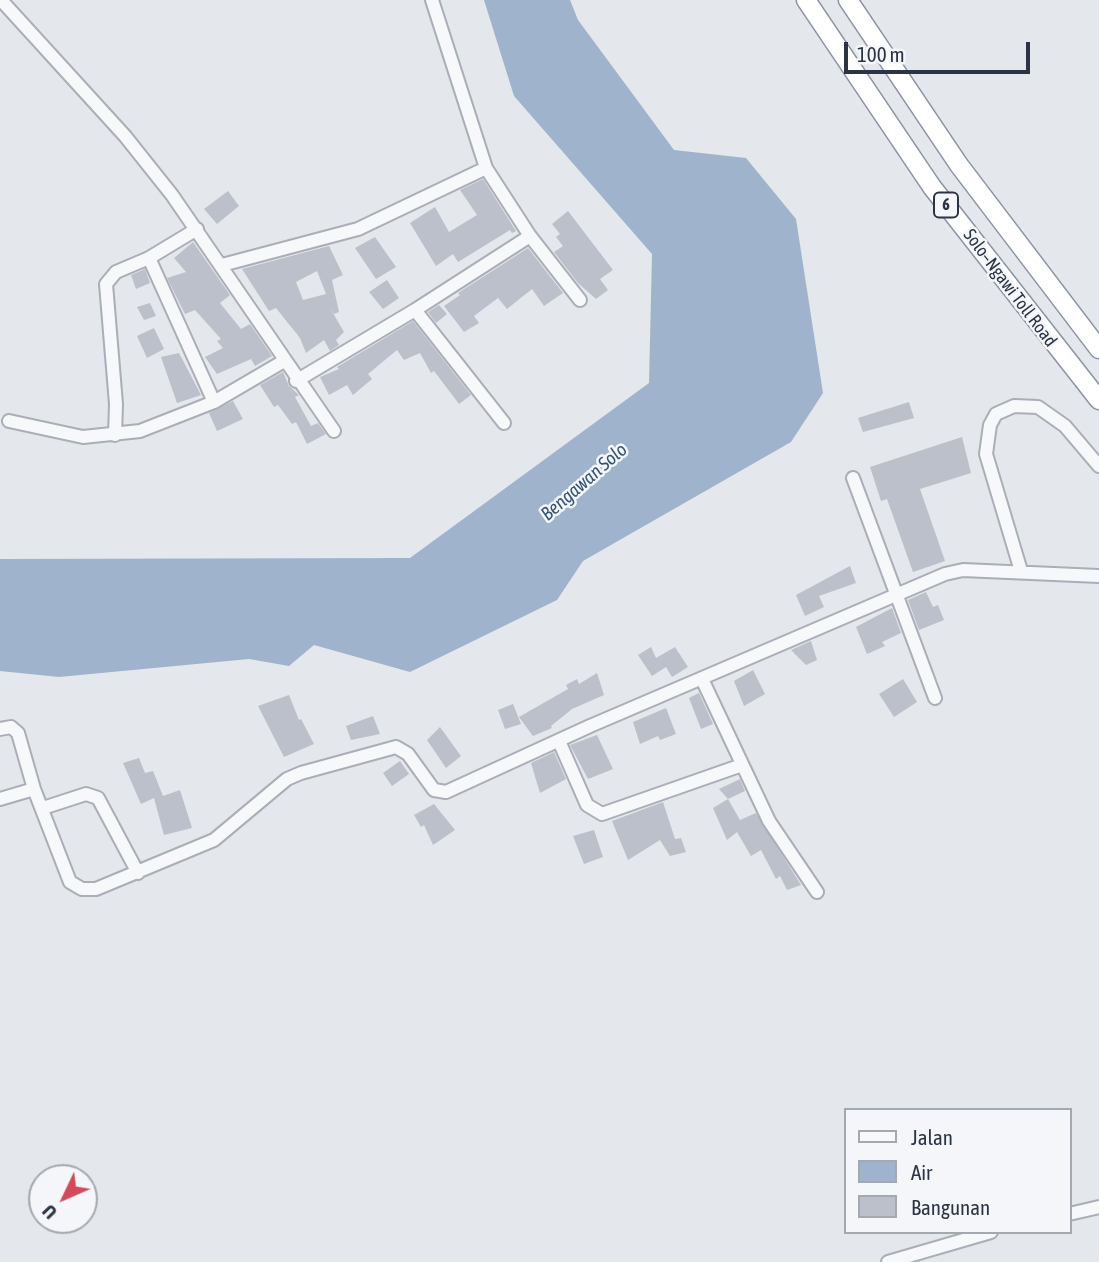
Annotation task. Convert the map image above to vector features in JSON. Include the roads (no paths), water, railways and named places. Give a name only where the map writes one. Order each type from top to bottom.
[{"type":"highway","name":"Solo–Ngawi Toll Road","points":[[806,0],[933,187],[1099,400]]},
{"type":"highway","name":"Solo–Ngawi Toll Road","points":[[848,0],[959,165],[1099,349]]},
{"type":"street","points":[[1,0],[125,136],[197,229],[296,381],[334,431]]},
{"type":"street","points":[[432,0],[486,169],[530,236],[580,300]]},
{"type":"street","points":[[222,265],[358,229],[486,169]]},
{"type":"street","points":[[115,435],[116,404],[106,284],[116,272],[149,258],[197,229]]},
{"type":"street","points":[[296,381],[415,310],[530,236]]},
{"type":"street","points":[[149,258],[214,402]]},
{"type":"street","points":[[415,310],[504,423]]},
{"type":"street","points":[[9,421],[68,435],[115,435],[168,422],[214,402],[284,361]]},
{"type":"street","points":[[1021,571],[986,454],[990,425],[996,414],[1014,405],[1038,407],[1065,426],[1099,466]]},
{"type":"street","points":[[853,478],[935,698]]},
{"type":"street","points":[[0,729],[11,727],[18,733],[34,789],[66,873],[76,887],[96,888],[214,840],[293,776],[396,747],[408,754],[434,790],[446,792],[954,572],[1021,571],[1099,576]]},
{"type":"street","points":[[702,679],[769,821],[817,892]]},
{"type":"street","points":[[559,741],[584,800],[589,808],[602,814],[742,765]]},
{"type":"street","points":[[0,799],[34,789]]},
{"type":"street","points":[[43,808],[86,794],[98,798],[138,873]]},
{"type":"street","points":[[1071,1214],[1099,1207]]},
{"type":"street","points":[[888,1262],[983,1234]]},
{"type":"water","name":"Bengawan Solo","points":[[484,0],[570,0],[578,20],[674,150],[746,158],[796,219],[823,393],[791,442],[583,561],[557,600],[410,672],[314,645],[289,666],[249,659],[59,677],[0,671],[0,559],[410,558],[649,383],[652,254],[514,96]]}]
